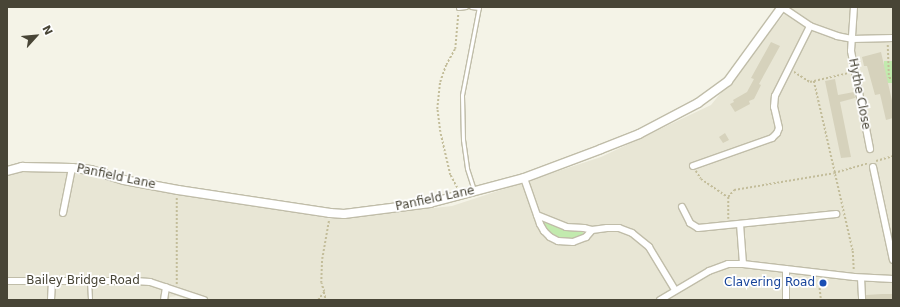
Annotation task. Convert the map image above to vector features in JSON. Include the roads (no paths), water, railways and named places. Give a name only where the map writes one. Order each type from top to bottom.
[{"type":"street","points":[[782,7],[810,26],[837,36],[852,39],[893,38]]},
{"type":"street","name":"Panfield Lane","points":[[7,171],[22,167],[91,170],[124,180],[178,190],[330,213],[344,214],[412,206],[524,178],[639,134],[698,103],[728,81],[782,7]]},
{"type":"street","name":"Hythe Close","points":[[854,7],[851,51],[870,149]]},
{"type":"street","points":[[694,166],[772,138],[777,133],[779,128],[774,100],[810,26]]},
{"type":"street","points":[[874,167],[893,260]]},
{"type":"street","points":[[63,213],[72,168]]},
{"type":"street","points":[[524,178],[544,231],[558,241],[573,242],[586,237],[592,230]]},
{"type":"street","points":[[682,207],[690,223],[698,228],[836,214]]},
{"type":"street","points":[[537,215],[566,227],[592,230],[619,228],[638,237],[649,247],[675,290]]},
{"type":"street","points":[[740,224],[743,264]]},
{"type":"street","points":[[660,300],[719,266],[743,264],[819,274],[893,279]]},
{"type":"street","points":[[786,269],[786,300]]},
{"type":"street","points":[[857,277],[862,300]]},
{"type":"street","points":[[51,300],[52,280]]},
{"type":"street","name":"Bailey Bridge Road","points":[[7,281],[89,280],[150,282],[204,300]]},
{"type":"street","points":[[164,300],[166,287]]},
{"type":"lane","points":[[458,8],[466,7]]},
{"type":"lane","points":[[471,7],[479,8],[462,95],[463,140],[467,168],[474,191]]},
{"type":"lane","points":[[89,280],[90,300]]},
{"type":"place","name":"Clavering Road","points":[[823,283]]}]
